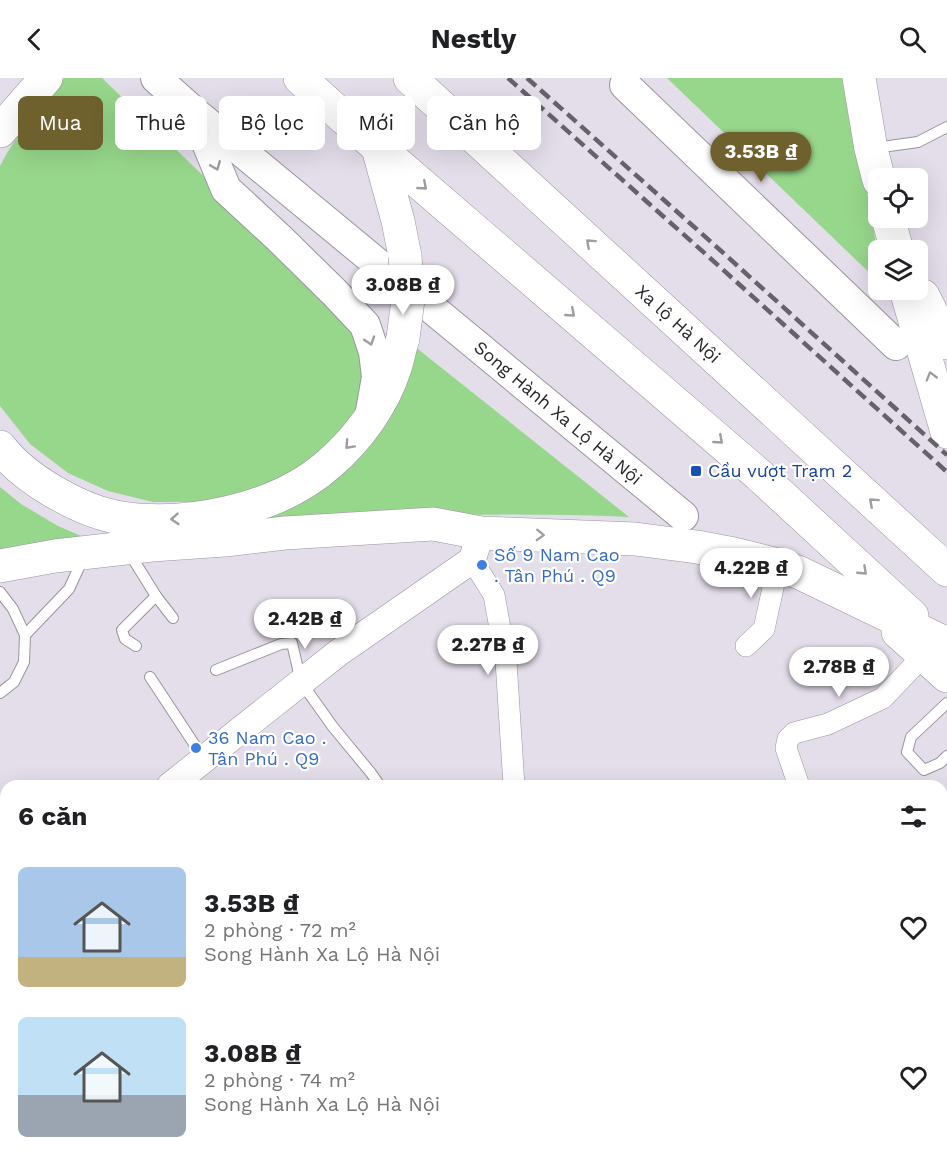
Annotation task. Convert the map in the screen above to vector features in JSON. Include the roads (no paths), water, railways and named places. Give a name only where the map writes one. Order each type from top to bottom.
[{"type":"highway","points":[[300,78],[337,111]]},
{"type":"highway","name":"Xa lộ Hà Nội","points":[[410,78],[947,570]]},
{"type":"highway","points":[[0,131],[23,88]]},
{"type":"highway","points":[[866,88],[871,149],[876,168]]},
{"type":"highway","points":[[0,447],[6,456],[39,483],[76,504],[114,516],[155,521],[230,512],[266,501],[302,484],[327,466],[353,441],[385,394],[395,369],[403,338],[408,300],[405,256],[379,150]]},
{"type":"highway","points":[[381,150],[759,475],[939,654]]},
{"type":"highway","points":[[909,300],[947,432]]},
{"type":"highway","points":[[925,300],[947,343]]},
{"type":"highway","points":[[759,475],[773,517],[872,607],[939,654]]},
{"type":"highway","points":[[0,566],[56,556],[181,542],[433,524],[477,547]]},
{"type":"highway","points":[[0,578],[70,563],[433,539],[477,547],[634,539],[725,552],[778,565],[872,607]]},
{"type":"main road","name":"Song Hành Xa Lộ Hà Nội","points":[[156,78],[176,96]]},
{"type":"main road","points":[[625,85],[896,345]]},
{"type":"main road","name":"Song Hành Xa Lộ Hà Nội","points":[[207,123],[683,516]]},
{"type":"main road","points":[[207,143],[226,189],[334,292],[365,326],[374,352],[377,377],[370,418]]},
{"type":"street","points":[[178,780],[338,652],[477,547],[495,596],[506,661],[514,780]]},
{"type":"street","points":[[746,646],[764,629],[778,565]]},
{"type":"street","points":[[798,780],[786,748],[788,739],[794,733],[828,724],[883,698],[939,654]]},
{"type":"lane","points":[[871,149],[918,142],[947,127]]},
{"type":"lane","points":[[133,559],[173,618]]},
{"type":"lane","points":[[25,634],[69,590],[81,563]]},
{"type":"lane","points":[[0,592],[13,609],[25,634],[24,662],[14,682],[0,693]]},
{"type":"lane","points":[[136,646],[125,639],[122,630],[156,596]]},
{"type":"lane","points":[[216,669],[281,644],[292,643],[301,682],[333,727],[376,780]]},
{"type":"lane","points":[[150,676],[204,759]]},
{"type":"lane","points":[[947,704],[911,736],[907,752],[924,770],[940,763],[947,756]]},
{"type":"railway","points":[[508,78],[947,472]]},
{"type":"railway","points":[[527,78],[947,455]]},
{"type":"place","name":"Cầu vượt Trạm 2","points":[[696,471]]},
{"type":"place","name":"Số 9 Nam Cao . Tân Phú . Q9","points":[[482,565]]},
{"type":"place","name":"36 Nam Cao . Tân Phú . Q9","points":[[196,748]]}]
